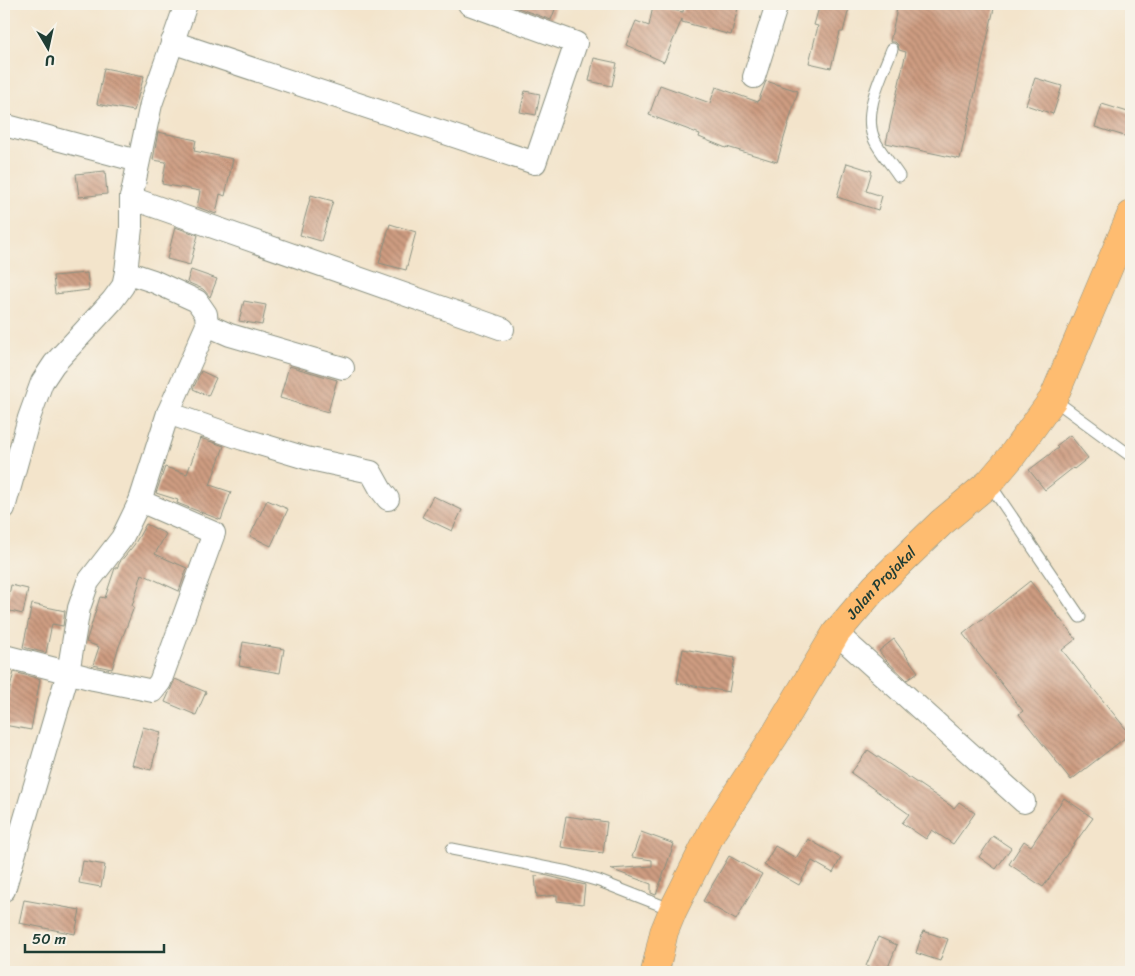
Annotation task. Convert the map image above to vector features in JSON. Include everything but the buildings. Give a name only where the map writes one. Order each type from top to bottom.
[{"type":"main road","name":"Jalan Projakal","points":[[655,972],[664,932],[713,830],[775,735],[836,633],[874,587],[941,523],[988,483],[1011,457],[1053,399],[1129,225]]},
{"type":"street","points":[[4,508],[29,418],[42,382],[54,364],[112,301],[123,286],[131,228],[131,198],[138,161],[152,104],[186,4]]},
{"type":"street","points":[[172,42],[535,163],[576,43],[468,4]]},
{"type":"street","points":[[754,77],[777,4]]},
{"type":"street","points":[[4,124],[138,161]]},
{"type":"street","points":[[131,198],[503,329]]},
{"type":"street","points":[[4,890],[68,673],[79,608],[88,582],[122,538],[140,501],[168,413],[207,325],[206,314],[197,301],[153,281],[126,272]]},
{"type":"street","points":[[207,325],[230,335],[343,368]]},
{"type":"street","points":[[168,413],[306,458],[371,472],[388,499]]},
{"type":"street","points":[[4,656],[68,673],[153,690],[160,682],[214,533],[140,501]]},
{"type":"street","points":[[836,633],[1024,802]]},
{"type":"lane","points":[[892,49],[871,108],[870,124],[875,141],[899,176]]},
{"type":"lane","points":[[1053,399],[1131,456]]},
{"type":"lane","points":[[988,483],[1080,617]]},
{"type":"lane","points":[[452,849],[599,880],[673,910]]}]
